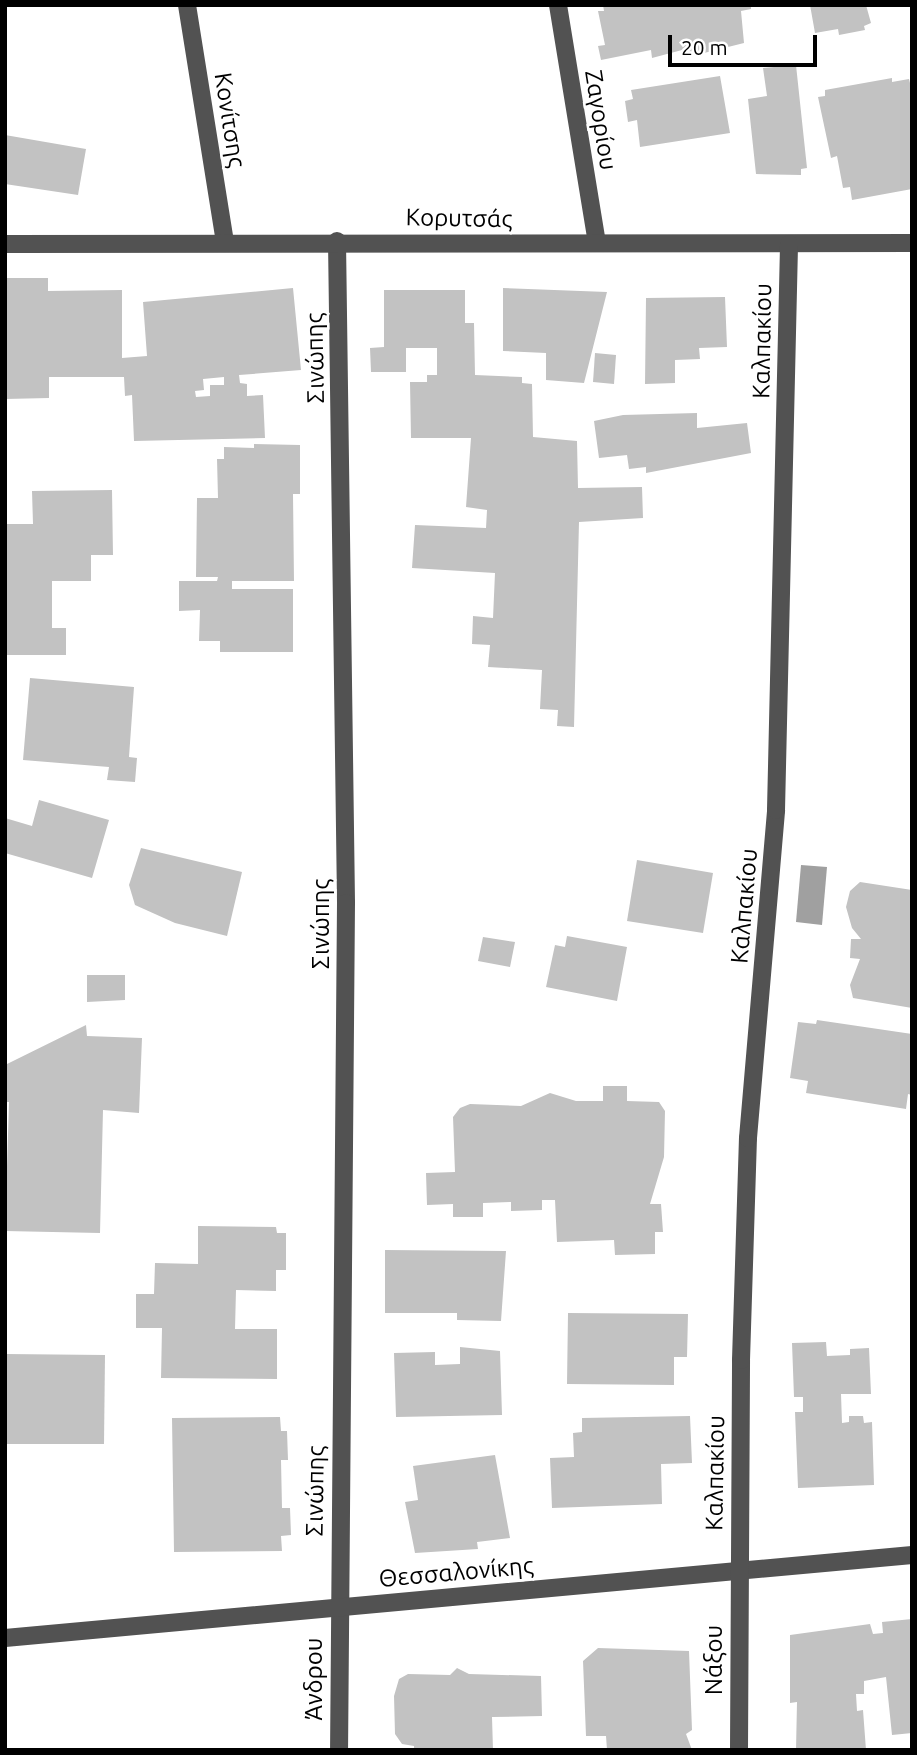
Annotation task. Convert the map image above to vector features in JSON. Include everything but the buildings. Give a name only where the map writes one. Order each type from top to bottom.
[{"type":"street","name":"Κονίτσης","points":[[187,5],[225,243]]},
{"type":"street","name":"Ζαγορίου","points":[[558,5],[597,243]]},
{"type":"street","name":"Κορυτσάς","points":[[5,244],[337,241],[912,243]]},
{"type":"street","name":"Σινώπης","points":[[337,241],[346,889],[339,1607]]},
{"type":"street","name":"Καλπακίου","points":[[739,1570],[748,1138],[776,810],[789,244]]},
{"type":"street","name":"Θεσσαλονίκης","points":[[5,1638],[912,1555]]},
{"type":"street","name":"Νάξου","points":[[739,1570],[739,1750]]},
{"type":"street","name":"Άνδρου","points":[[339,1607],[339,1750]]},
{"type":"shaded area","points":[[801,865],[827,867],[822,925],[796,922]]}]
